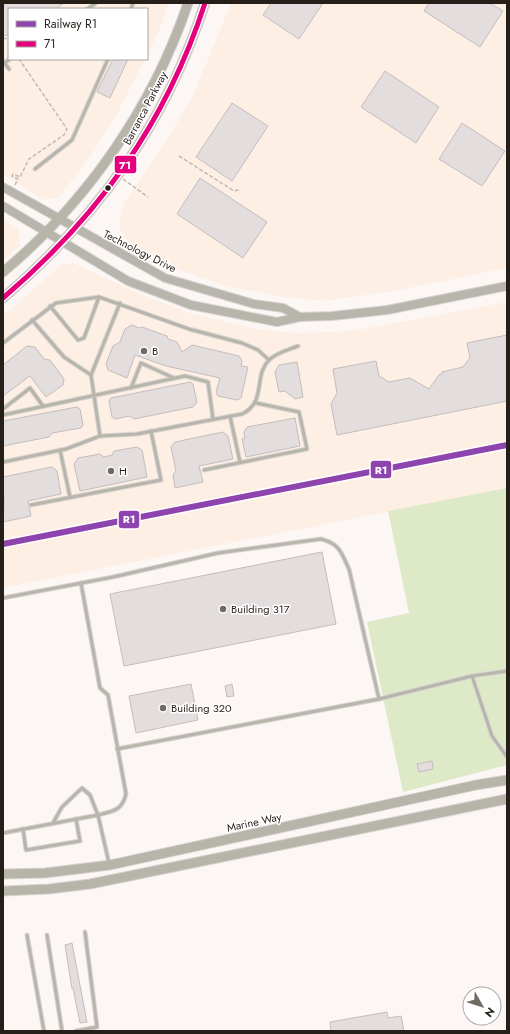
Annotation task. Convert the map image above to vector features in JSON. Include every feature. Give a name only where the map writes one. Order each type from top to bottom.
[{"type":"main road","name":"Barranca Parkway","points":[[3,272],[58,219],[87,186],[115,149],[139,112],[180,28],[188,3]]},
{"type":"main road","name":"Barranca Parkway","points":[[3,298],[75,229],[119,176],[139,147],[174,81],[195,32],[205,3]]},
{"type":"main road","name":"Marine Way","points":[[3,874],[45,872],[110,865],[476,785],[507,780]]},
{"type":"main road","points":[[3,891],[49,889],[90,884],[507,799]]},
{"type":"street","name":"Technology Drive","points":[[3,188],[165,278],[254,304],[283,308],[300,317]]},
{"type":"street","name":"Technology Drive","points":[[3,206],[128,280],[191,304],[277,322],[300,317],[332,316],[387,310],[507,286]]},
{"type":"lane","points":[[35,168],[72,140],[108,60]]},
{"type":"lane","points":[[3,62],[9,69]]},
{"type":"lane","points":[[50,306],[78,340],[84,338],[99,297]]},
{"type":"lane","points":[[3,343],[50,306],[56,303],[99,297],[189,328],[242,343],[258,350],[269,360]]},
{"type":"lane","points":[[100,436],[91,375],[120,303]]},
{"type":"lane","points":[[32,320],[64,357],[91,375]]},
{"type":"lane","points":[[3,462],[60,450],[100,436],[151,431],[230,416],[248,411],[256,403],[262,373],[269,360],[298,346]]},
{"type":"lane","points":[[131,388],[141,363],[175,378]]},
{"type":"lane","points":[[3,415],[185,376],[208,382],[213,419]]},
{"type":"lane","points":[[3,409],[30,388],[43,406]]},
{"type":"lane","points":[[204,470],[307,449],[299,412],[256,403]]},
{"type":"lane","points":[[230,416],[240,462]]},
{"type":"lane","points":[[31,505],[161,480],[151,431]]},
{"type":"lane","points":[[60,450],[70,498]]},
{"type":"lane","points":[[3,598],[81,584],[218,553],[321,539],[332,542],[340,550],[349,569],[379,699]]},
{"type":"lane","points":[[3,833],[98,815],[116,810],[124,804],[126,794],[108,695],[100,688],[81,584]]},
{"type":"lane","points":[[117,750],[379,699],[472,676],[507,670]]},
{"type":"lane","points":[[472,676],[492,736],[507,757]]},
{"type":"lane","points":[[53,823],[62,807],[82,788],[90,795],[98,815],[110,865]]},
{"type":"lane","points":[[23,829],[26,850],[80,841],[76,819]]},
{"type":"lane","points":[[76,1031],[97,1027],[85,932]]},
{"type":"lane","points":[[47,934],[62,1031]]},
{"type":"lane","points":[[27,935],[44,1031]]},
{"type":"path","points":[[15,185],[18,179],[12,176],[13,174],[20,177],[30,159],[64,135],[67,129],[20,60]]},
{"type":"path","points":[[179,156],[234,191],[239,190]]},
{"type":"path","points":[[119,176],[148,197]]},
{"type":"shaded area","points":[[3,3],[169,3],[158,33],[148,53],[148,8],[8,8],[8,60],[144,60],[114,119],[88,160],[58,198],[44,200],[3,174]]},
{"type":"shaded area","points":[[231,3],[507,3],[507,268],[394,291],[324,301],[283,297],[226,286],[172,267],[134,246],[124,237],[119,225],[124,203],[166,141],[193,96]]},
{"type":"shaded area","points":[[3,220],[19,229],[20,246],[3,260]]},
{"type":"shaded area","points":[[73,263],[133,291],[189,313],[256,329],[297,333],[334,332],[363,329],[507,302],[507,488],[3,588],[3,316],[61,265]]},
{"type":"green space","points":[[507,488],[507,765],[403,792],[367,622],[409,613],[388,511]]},
{"type":"building","points":[[3,3],[64,3],[57,8],[8,8],[8,36],[3,35]]},
{"type":"building","points":[[271,3],[323,3],[299,39],[263,15]]},
{"type":"building","points":[[429,3],[490,3],[503,11],[480,47],[424,11]]},
{"type":"building","points":[[113,60],[128,60],[110,98],[97,92]]},
{"type":"building","points":[[385,71],[439,107],[416,143],[361,107]]},
{"type":"building","points":[[232,103],[268,126],[232,181],[196,157]]},
{"type":"building","points":[[462,123],[505,151],[482,186],[439,159]]},
{"type":"building","points":[[200,178],[267,222],[243,258],[177,214]]},
{"type":"building","points":[[132,325],[167,336],[168,339],[177,342],[182,352],[192,345],[239,356],[242,361],[241,366],[248,367],[241,398],[237,400],[218,396],[216,392],[220,378],[166,366],[135,355],[127,378],[108,370],[106,364],[113,346],[120,342],[125,329]]},
{"type":"building","points":[[507,335],[507,401],[337,435],[331,404],[337,393],[333,369],[376,361],[379,376],[389,382],[410,378],[429,389],[439,375],[442,374],[442,372],[463,367],[470,358],[467,343]]},
{"type":"building","points":[[27,346],[35,347],[44,359],[50,360],[64,379],[63,385],[46,397],[30,376],[3,396],[3,365]]},
{"type":"building","points":[[297,362],[303,397],[295,399],[285,391],[279,392],[275,372],[279,365]]},
{"type":"building","points":[[190,382],[193,384],[197,402],[193,407],[134,419],[130,416],[115,419],[112,417],[109,401],[111,398]]},
{"type":"building","points":[[77,407],[80,409],[83,425],[81,428],[52,433],[49,437],[3,446],[3,421]]},
{"type":"building","points":[[295,418],[300,446],[246,457],[242,439],[245,438],[244,432],[247,427]]},
{"type":"building","points":[[223,432],[228,436],[233,459],[199,466],[203,482],[175,488],[173,475],[176,471],[171,447],[175,442]]},
{"type":"building","name":"H","points":[[137,447],[142,450],[147,477],[80,491],[74,464],[78,458],[100,454],[104,457],[112,455],[114,451]]},
{"type":"building","points":[[52,467],[57,471],[61,494],[28,501],[31,516],[3,522],[3,477]]},
{"type":"building","name":"Building 317","points":[[322,552],[336,624],[124,666],[110,594]]},
{"type":"building","name":"Building 320","points":[[191,684],[198,720],[136,733],[129,696]]},
{"type":"building","points":[[232,684],[234,696],[227,697],[225,686]]},
{"type":"building","points":[[432,761],[433,769],[419,772],[417,764]]},
{"type":"building","points":[[72,943],[87,1022],[80,1023],[73,988],[72,989],[65,945]]},
{"type":"building","points":[[387,1012],[388,1018],[401,1016],[404,1031],[331,1031],[330,1022]]},
{"type":"rail line","name":"R1","points":[[3,544],[507,445]]},
{"type":"transit line","name":"71","points":[[3,298],[69,235],[98,201],[125,165],[149,128],[170,88],[189,47],[205,3]]},
{"type":"place","name":"B","points":[[144,351]]},
{"type":"place","name":"H","points":[[111,471]]},
{"type":"place","name":"Building 317","points":[[223,609]]},
{"type":"place","name":"Building 320","points":[[163,708]]}]
